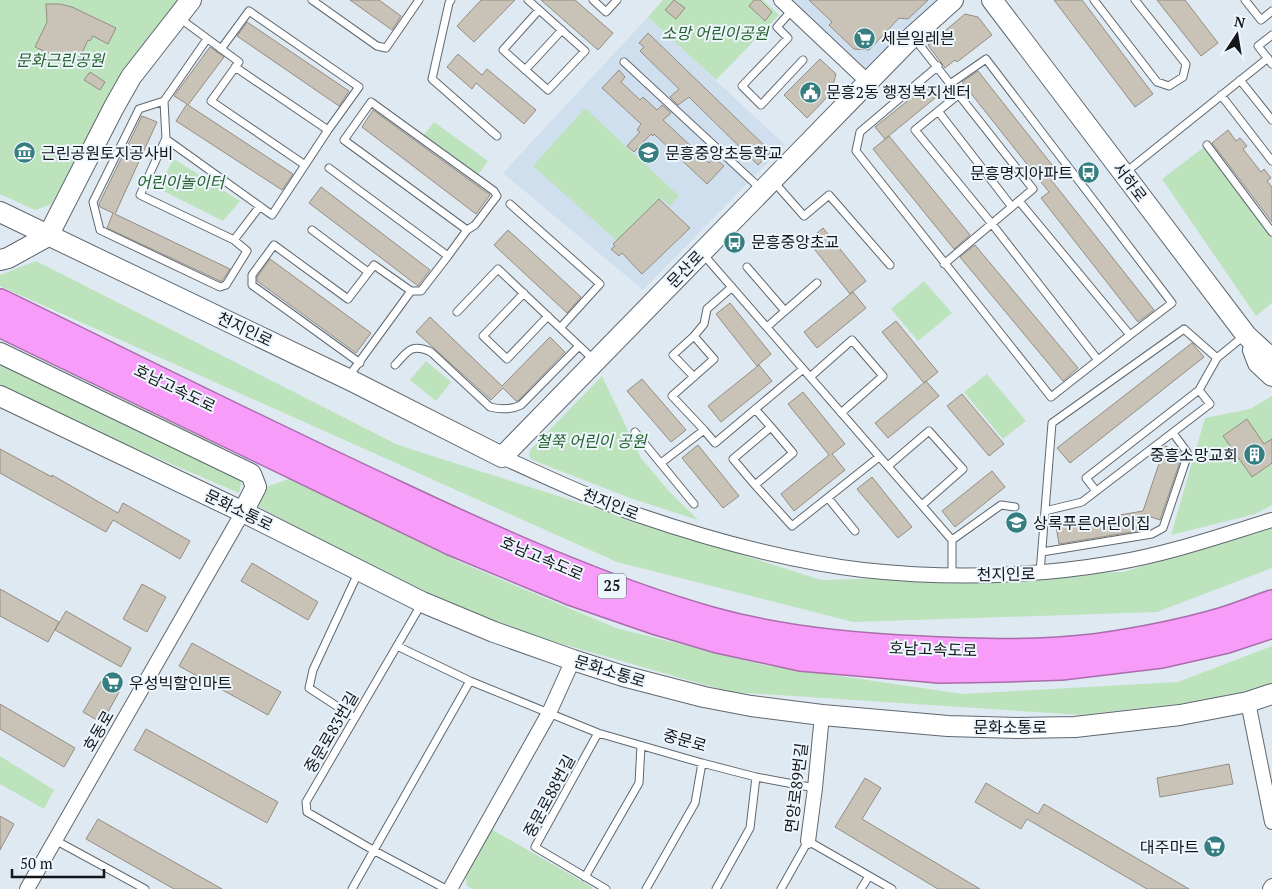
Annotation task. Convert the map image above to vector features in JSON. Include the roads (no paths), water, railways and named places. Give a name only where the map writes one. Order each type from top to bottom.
[{"type":"highway","name":"호남고속도로","points":[[0,302],[309,453],[454,521],[583,576],[652,601],[713,620],[788,638],[851,646],[958,651],[1033,651],[1094,647],[1223,621],[1272,603]]},
{"type":"highway","name":"호남고속도로","points":[[0,324],[451,542],[573,593],[654,622],[718,640],[801,658],[940,670],[1001,670],[1061,668],[1161,655],[1227,640],[1272,625]]},
{"type":"highway","points":[[1166,634],[1184,620],[1272,592]]},
{"type":"street","points":[[0,260],[8,258],[48,236],[110,104],[191,0]]},
{"type":"street","points":[[782,0],[868,82]]},
{"type":"street","name":"문산로","points":[[502,457],[912,36],[953,0]]},
{"type":"street","name":"서하로","points":[[992,0],[1246,335],[1272,359]]},
{"type":"street","name":"천지인로","points":[[0,212],[348,379],[502,457],[574,490],[637,514],[716,540],[805,561],[854,568],[952,574],[1040,573],[1134,559],[1179,548],[1272,520]]},
{"type":"street","points":[[1246,335],[1272,345]]},
{"type":"street","points":[[1246,335],[1258,363],[1272,376]]},
{"type":"street","points":[[0,353],[251,474],[256,488],[243,512]]},
{"type":"street","name":"문화소통로","points":[[0,396],[243,512],[422,602],[494,632],[573,660],[622,676],[704,697],[751,706],[822,715],[948,726],[1017,728],[1065,727],[1180,715],[1248,702],[1272,694]]},
{"type":"street","name":"호동로","points":[[27,889],[243,512]]},
{"type":"street","points":[[450,889],[548,713],[573,660]]},
{"type":"street","points":[[1248,702],[1272,822]]},
{"type":"street","name":"면앙로89번길","points":[[808,841],[816,788],[822,715]]},
{"type":"lane","points":[[312,0],[377,46],[386,48],[419,0]]},
{"type":"lane","points":[[451,0],[432,79],[497,136]]},
{"type":"lane","points":[[528,0],[585,51],[548,90],[503,50],[539,10]]},
{"type":"lane","points":[[592,0],[606,12],[617,0]]},
{"type":"lane","points":[[1094,0],[1157,82],[1169,86],[1182,77],[1186,64],[1135,0]]},
{"type":"lane","points":[[1245,0],[1261,20],[1272,11]]},
{"type":"lane","points":[[792,10],[778,27],[788,38],[742,86],[761,105],[803,60]]},
{"type":"lane","points":[[166,138],[272,215],[359,87],[248,11],[221,49]]},
{"type":"lane","points":[[178,17],[239,62],[211,101],[305,165]]},
{"type":"lane","points":[[525,70],[562,30]]},
{"type":"lane","points":[[1123,174],[1240,80],[1270,61],[1258,46],[1272,35]]},
{"type":"lane","points":[[912,36],[938,66],[958,95],[1033,189],[944,264]]},
{"type":"lane","points":[[164,101],[166,138],[140,195],[234,240],[247,250],[226,285],[220,287],[100,230],[93,202],[139,110],[164,101],[207,39]]},
{"type":"lane","points":[[938,66],[860,132],[856,151],[1051,397],[1172,303],[986,59],[950,84]]},
{"type":"lane","points":[[624,62],[804,216],[828,195],[890,265]]},
{"type":"lane","points":[[235,67],[328,130]]},
{"type":"lane","points":[[1240,80],[1272,120]]},
{"type":"lane","points":[[958,95],[915,130],[992,224],[1098,360]]},
{"type":"lane","points":[[1221,95],[1272,161]]},
{"type":"lane","points":[[360,363],[252,284],[252,276],[274,246],[348,299],[374,264],[411,292],[421,291],[467,230],[475,225],[497,196],[494,191],[371,102],[344,140],[467,230]]},
{"type":"lane","points":[[938,111],[1012,207]]},
{"type":"lane","points":[[1207,145],[1272,232]]},
{"type":"lane","points":[[329,168],[448,256]]},
{"type":"lane","points":[[1018,201],[1130,335]]},
{"type":"lane","points":[[510,204],[600,284],[560,328]]},
{"type":"lane","points":[[234,240],[260,206]]},
{"type":"lane","points":[[312,230],[368,272]]},
{"type":"lane","points":[[702,252],[952,540],[952,574]]},
{"type":"lane","points":[[747,267],[784,311]]},
{"type":"lane","points":[[457,312],[498,269],[596,361]]},
{"type":"lane","points":[[767,326],[817,283]]},
{"type":"lane","points":[[694,377],[673,355],[704,324],[707,309],[732,287]]},
{"type":"lane","points":[[348,379],[411,292]]},
{"type":"lane","points":[[524,293],[483,336],[507,359],[548,316]]},
{"type":"lane","points":[[1040,573],[1052,423],[1184,329],[1217,358]]},
{"type":"lane","points":[[1096,491],[1086,478],[1199,390],[1217,358],[1246,335]]},
{"type":"lane","points":[[694,336],[714,358],[672,396],[715,443],[803,369]]},
{"type":"lane","points":[[810,377],[852,340],[883,376],[840,413]]},
{"type":"lane","points":[[395,365],[410,349],[420,347],[431,352],[490,407],[501,410],[521,405],[579,346]]},
{"type":"lane","points":[[1045,511],[1082,502],[1210,404],[1199,390]]},
{"type":"lane","points":[[755,409],[793,453],[755,485]]},
{"type":"lane","points":[[771,427],[733,459],[792,526],[879,457]]},
{"type":"lane","points":[[661,463],[704,430]]},
{"type":"lane","points":[[888,466],[929,430],[963,470],[922,505]]},
{"type":"lane","points":[[635,432],[694,504]]},
{"type":"lane","points":[[1042,552],[1152,534],[1164,528],[1187,457],[1187,452],[1173,432]]},
{"type":"lane","points":[[828,498],[855,531]]},
{"type":"lane","points":[[952,540],[1001,505],[1015,507]]},
{"type":"lane","points":[[355,718],[309,688],[313,670],[359,570]]},
{"type":"lane","name":"중문로83번길","points":[[422,602],[306,802],[307,812],[446,889]]},
{"type":"lane","name":"중문로","points":[[397,646],[470,681],[598,733],[756,777],[816,788]]},
{"type":"lane","points":[[352,889],[470,681]]},
{"type":"lane","name":"중문로88번길","points":[[598,733],[535,847],[606,889]]},
{"type":"lane","points":[[585,877],[639,783],[641,746]]},
{"type":"lane","points":[[646,889],[695,803],[702,763]]},
{"type":"lane","points":[[716,889],[750,828],[756,777]]},
{"type":"lane","points":[[55,840],[145,889]]},
{"type":"lane","points":[[808,841],[892,889]]},
{"type":"lane","name":"면앙로89번길","points":[[781,889],[808,841]]},
{"type":"lane","points":[[861,889],[869,876]]},
{"type":"place","name":"세븐일레븐","points":[[865,38]]},
{"type":"place","name":"문흥2동 행정복지센터","points":[[810,92]]},
{"type":"place","name":"근린공원토지공사비","points":[[25,153]]},
{"type":"place","name":"문흥중앙초등학교","points":[[649,153]]},
{"type":"place","name":"문흥명지아파트","points":[[1089,173]]},
{"type":"place","name":"문흥중앙초교","points":[[735,242]]},
{"type":"place","name":"중흥소망교회","points":[[1254,455]]},
{"type":"place","name":"상록푸른어린이집","points":[[1017,523]]},
{"type":"place","name":"우성빅할인마트","points":[[113,683]]},
{"type":"place","name":"대주마트","points":[[1215,847]]},
{"type":"park label","name":"소망 어린이공원","points":[[715,33]]},
{"type":"park label","name":"문화근린공원","points":[[60,60]]},
{"type":"park label","name":"어린이놀이터","points":[[180,182]]},
{"type":"park label","name":"철쭉 어린이 공원","points":[[591,441]]}]
